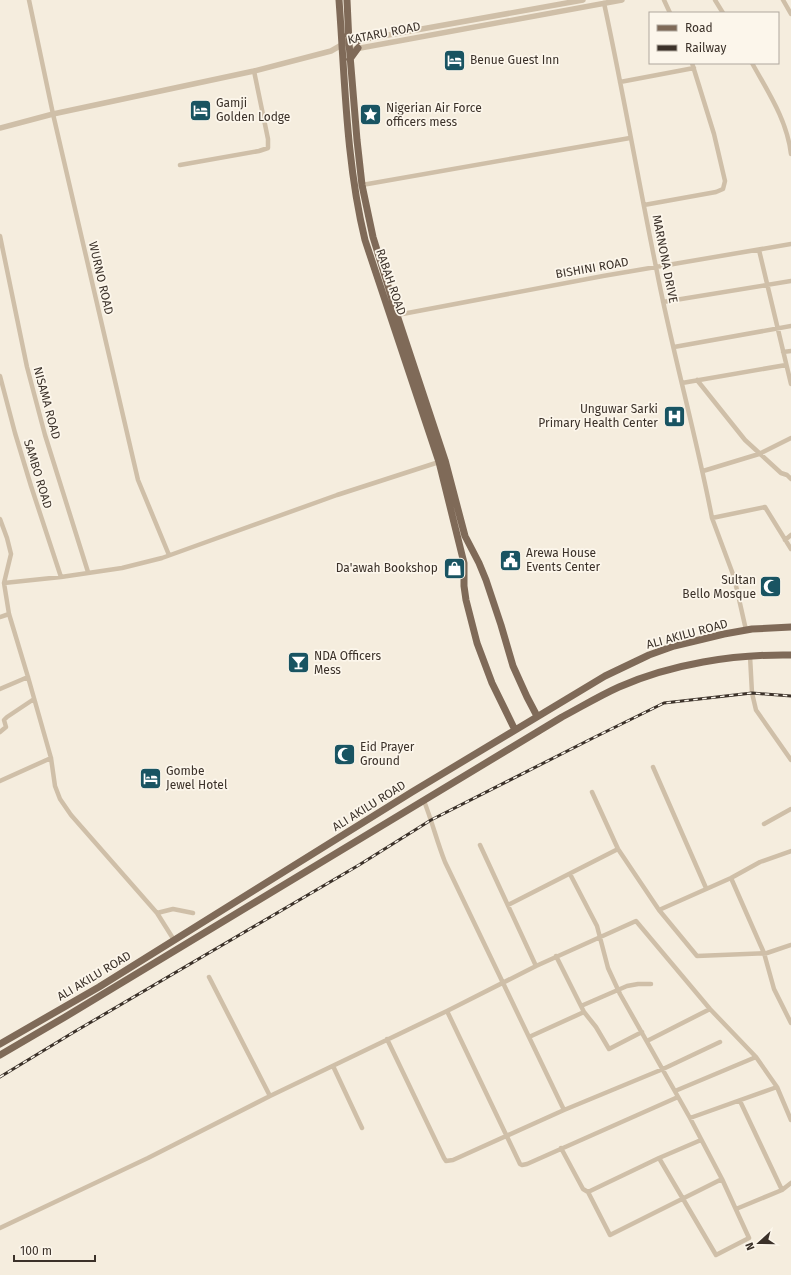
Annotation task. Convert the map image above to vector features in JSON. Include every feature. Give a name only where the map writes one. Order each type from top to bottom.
[{"type":"main road","name":"RABAH ROAD","points":[[339,0],[346,47],[351,158],[365,240],[439,462],[464,563],[464,586],[466,600],[476,643],[492,683],[515,730]]},
{"type":"main road","name":"RABAH ROAD","points":[[347,0],[348,35],[346,47],[350,60],[362,185],[373,237],[396,315],[445,460],[465,536],[486,580],[513,666],[537,716]]},
{"type":"main road","points":[[348,35],[358,45],[350,60]]},
{"type":"main road","name":"ALI AKILU ROAD","points":[[0,1044],[100,987],[412,792],[605,676],[648,655],[695,641],[746,630],[791,627]]},
{"type":"main road","name":"ALI AKILU ROAD","points":[[0,1055],[562,717],[620,687],[674,668],[739,656],[791,655]]},
{"type":"main road","points":[[61,1009],[65,1017]]},
{"type":"street","name":"WURNO ROAD","points":[[29,0],[53,114],[138,480],[169,555]]},
{"type":"street","name":"KATARU ROAD","points":[[358,45],[583,0]]},
{"type":"street","name":"KATARU ROAD","points":[[0,128],[53,114],[254,71],[331,50],[622,0]]},
{"type":"street","points":[[664,0],[670,12]]},
{"type":"street","points":[[715,0],[722,12]]},
{"type":"street","points":[[783,0],[791,14]]},
{"type":"street","name":"MARNONA DRIVE","points":[[604,3],[663,302],[703,472],[712,518],[734,577],[746,630]]},
{"type":"street","points":[[753,64],[775,104],[784,124],[790,141],[791,154]]},
{"type":"street","points":[[620,82],[693,65],[714,134],[725,181],[724,189],[716,192],[644,206]]},
{"type":"street","points":[[180,165],[259,151],[268,148],[269,142],[254,71]]},
{"type":"street","points":[[362,185],[630,138]]},
{"type":"street","name":"NISAMA ROAD","points":[[0,236],[27,367],[43,428],[88,572]]},
{"type":"street","name":"BISHINI ROAD","points":[[396,315],[603,276],[791,244]]},
{"type":"street","points":[[759,250],[791,384]]},
{"type":"street","points":[[663,302],[791,282]]},
{"type":"street","points":[[674,346],[791,326]]},
{"type":"street","points":[[783,352],[791,351]]},
{"type":"street","points":[[682,383],[786,365]]},
{"type":"street","name":"SAMBO ROAD","points":[[0,376],[30,486],[61,577]]},
{"type":"street","points":[[697,380],[745,440],[781,473],[790,476]]},
{"type":"street","points":[[703,472],[759,454],[791,438]]},
{"type":"street","points":[[4,583],[61,577],[122,568],[169,555],[337,495],[439,462]]},
{"type":"street","points":[[712,518],[764,507],[791,549]]},
{"type":"street","points":[[0,519],[11,554],[4,583],[9,614],[51,758],[55,786],[60,799],[71,815],[157,912],[174,940]]},
{"type":"street","points":[[785,540],[791,535]]},
{"type":"street","points":[[0,617],[9,614]]},
{"type":"street","points":[[750,656],[752,693],[756,710],[791,760]]},
{"type":"street","points":[[0,689],[28,677]]},
{"type":"street","points":[[0,732],[6,727],[4,720],[7,717],[34,699]]},
{"type":"street","points":[[0,782],[51,758]]},
{"type":"street","points":[[652,767],[706,888]]},
{"type":"street","points":[[592,792],[618,849],[659,910],[697,956],[767,954],[791,945]]},
{"type":"street","points":[[424,801],[445,862],[564,1110]]},
{"type":"street","points":[[764,824],[791,809]]},
{"type":"street","points":[[480,845],[536,966]]},
{"type":"street","points":[[508,905],[618,849]]},
{"type":"street","points":[[659,910],[731,878],[760,862],[791,851]]},
{"type":"street","points":[[570,874],[597,926],[608,968],[618,991],[690,1118],[722,1179],[749,1238],[716,1256],[659,1158]]},
{"type":"street","points":[[731,878],[764,953],[774,989],[791,1023]]},
{"type":"street","points":[[157,912],[173,909],[193,913]]},
{"type":"street","points":[[0,1228],[148,1158],[270,1096],[447,1011],[556,956],[636,921],[710,1009],[756,1057],[778,1086],[791,1120]]},
{"type":"street","points":[[556,956],[584,1012],[596,1026],[609,1049],[642,1032]]},
{"type":"street","points":[[209,977],[270,1096]]},
{"type":"street","points":[[581,1006],[627,986],[651,984]]},
{"type":"street","points":[[647,1041],[710,1009]]},
{"type":"street","points":[[447,1011],[520,1164],[522,1165],[678,1097]]},
{"type":"street","points":[[529,1037],[584,1012]]},
{"type":"street","points":[[388,1039],[446,1161],[453,1160],[564,1110],[663,1069],[720,1042]]},
{"type":"street","points":[[675,1091],[756,1057]]},
{"type":"street","points":[[333,1066],[362,1128]]},
{"type":"street","points":[[690,1118],[778,1086]]},
{"type":"street","points":[[740,1101],[782,1190]]},
{"type":"street","points":[[588,1192],[659,1158],[701,1140]]},
{"type":"street","points":[[562,1148],[583,1189],[588,1192],[610,1235],[722,1179]]},
{"type":"street","points":[[736,1209],[782,1190],[791,1183]]},
{"type":"railway","points":[[0,1077],[359,865],[431,820],[664,703],[752,693],[791,696]]},
{"type":"place","name":"Benue Guest Inn","points":[[455,60]]},
{"type":"place","name":"Gamji Golden Lodge","points":[[200,110]]},
{"type":"place","name":"Nigerian Air Force officers mess","points":[[370,115]]},
{"type":"place","name":"Unguwar Sarki Primary Health Center","points":[[674,416]]},
{"type":"place","name":"Arewa House Events Center","points":[[511,560]]},
{"type":"place","name":"Da'awah Bookshop","points":[[454,568]]},
{"type":"place","name":"Sultan Bello Mosque","points":[[771,587]]},
{"type":"place","name":"NDA Officers Mess","points":[[299,663]]},
{"type":"place","name":"Eid Prayer Ground","points":[[345,754]]},
{"type":"place","name":"Gombe Jewel Hotel","points":[[151,778]]}]
